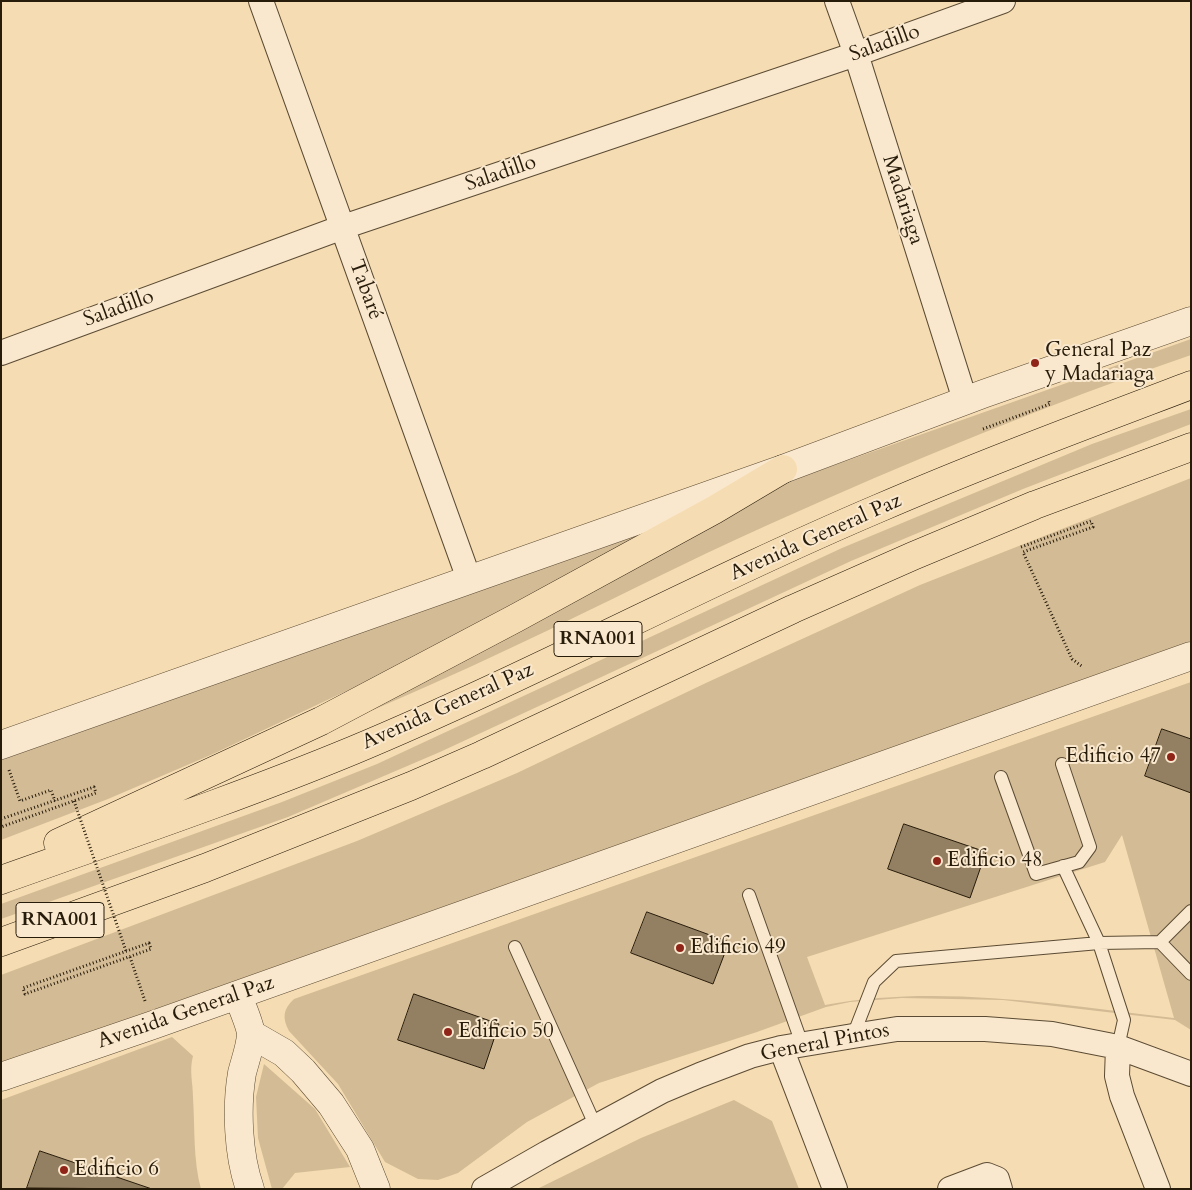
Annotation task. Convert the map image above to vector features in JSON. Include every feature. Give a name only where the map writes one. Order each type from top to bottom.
[{"type":"highway","name":"Avenida General Paz","points":[[1,880],[252,791],[355,749],[479,695],[716,582],[876,509],[1038,443],[1191,385]]},
{"type":"highway","name":"RNA001","points":[[1,942],[205,868],[411,786],[482,755],[793,609],[913,556],[1035,505],[1191,446]]},
{"type":"highway","points":[[1,870],[320,721],[671,534],[783,469]]},
{"type":"street","name":"Tabaré","points":[[262,1],[469,580]]},
{"type":"street","name":"Madariaga","points":[[837,1],[856,54],[965,400]]},
{"type":"street","name":"Saladillo","points":[[1,353],[343,227],[856,54],[1003,1]]},
{"type":"street","points":[[5,756],[469,580],[783,469],[965,400],[1191,321]]},
{"type":"street","name":"Avenida General Paz","points":[[1,1077],[238,995],[1191,656]]},
{"type":"street","points":[[238,995],[251,1034],[242,1075],[240,1117],[240,1146],[244,1171],[250,1189]]},
{"type":"street","name":"General Pintos","points":[[484,1189],[662,1092],[700,1075],[750,1056],[792,1046],[852,1036],[897,1029],[985,1029],[1052,1034],[1118,1046],[1191,1074]]},
{"type":"street","points":[[251,1034],[284,1053],[332,1104],[360,1149],[376,1189]]},
{"type":"street","points":[[792,1046],[835,1189]]},
{"type":"street","points":[[1118,1046],[1117,1076],[1122,1096],[1158,1189]]},
{"type":"street","points":[[950,1189],[987,1175],[997,1179],[1000,1189]]},
{"type":"lane","points":[[1001,777],[1036,874],[1079,862],[1090,847],[1062,764]]},
{"type":"lane","points":[[1063,866],[1099,943],[1124,1020],[1118,1046]]},
{"type":"lane","points":[[749,895],[792,1046]]},
{"type":"lane","points":[[852,1036],[874,982],[896,961],[1099,943],[1160,942],[1191,911]]},
{"type":"lane","points":[[1160,942],[1191,974]]},
{"type":"lane","points":[[514,947],[596,1127]]},
{"type":"path","points":[[983,429],[1050,404],[1047,398]]},
{"type":"path","points":[[1021,547],[1091,521],[1093,527],[1024,552],[1072,658],[1086,670]]},
{"type":"path","points":[[5,756],[20,801],[51,790],[55,800]]},
{"type":"path","points":[[1,820],[94,787],[96,793],[1,827]]},
{"type":"path","points":[[74,801],[126,951]]},
{"type":"path","points":[[149,942],[151,949],[25,994],[23,988],[126,951],[149,942]]},
{"type":"path","points":[[130,957],[153,1025]]},
{"type":"shaded area","points":[[1191,339],[1191,355],[1084,393],[874,478],[738,538],[473,666],[338,725],[769,491],[798,478]]},
{"type":"shaded area","points":[[1191,409],[1191,424],[1023,489],[851,561],[440,752],[288,817],[1,919],[1,904],[282,802],[377,764],[842,548],[1092,444]]},
{"type":"shaded area","points":[[1191,478],[1191,641],[1,1064],[1,975],[357,841],[517,773],[708,682],[920,585]]},
{"type":"shaded area","points":[[634,535],[636,543],[527,596],[378,676],[213,754],[108,799],[1,840],[1,760]]},
{"type":"shaded area","points":[[1191,682],[1191,739],[1162,729],[1145,776],[1191,793],[1191,1030],[1175,1020],[1003,1000],[902,998],[850,1002],[826,1007],[757,1032],[599,1083],[527,1122],[458,1173],[438,1180],[418,1179],[385,1162],[338,1084],[289,1031],[285,1022],[285,1014],[288,1006],[294,999]],"holes":[[[904,825],[970,897],[889,869]],[[1122,835],[1174,1018],[1044,1003],[956,996],[912,996],[825,1005],[807,957],[1105,862]],[[647,912],[728,942],[713,984],[631,953]],[[414,995],[499,1023],[483,1069],[398,1040]]]},
{"type":"shaded area","points":[[172,1037],[193,1056],[191,1072],[195,1144],[198,1178],[201,1189],[152,1189],[40,1151],[27,1188],[29,1189],[1,1189],[1,1100]]},
{"type":"shaded area","points":[[264,1064],[315,1109],[350,1167],[295,1173],[282,1189],[272,1189],[258,1138],[256,1097]]},
{"type":"shaded area","points":[[734,1100],[772,1121],[799,1189],[537,1189],[641,1138]]},
{"type":"building","name":"Edificio 47","points":[[1162,729],[1191,739],[1191,793],[1145,776]]},
{"type":"building","name":"Edificio 48","points":[[904,824],[986,852],[970,898],[888,869]]},
{"type":"building","name":"Edificio 49","points":[[647,912],[729,942],[713,984],[631,953]]},
{"type":"building","name":"Edificio 50","points":[[414,994],[499,1024],[484,1069],[398,1040]]},
{"type":"building","name":"Edificio 6","points":[[40,1151],[152,1189],[27,1188]]},
{"type":"place","name":"General Paz y Madariaga","points":[[1035,363]]},
{"type":"place","name":"Edificio 47","points":[[1171,757]]},
{"type":"place","name":"Edificio 48","points":[[937,861]]},
{"type":"place","name":"Edificio 49","points":[[680,948]]},
{"type":"place","name":"Edificio 50","points":[[448,1032]]},
{"type":"place","name":"Edificio 6","points":[[64,1170]]}]
